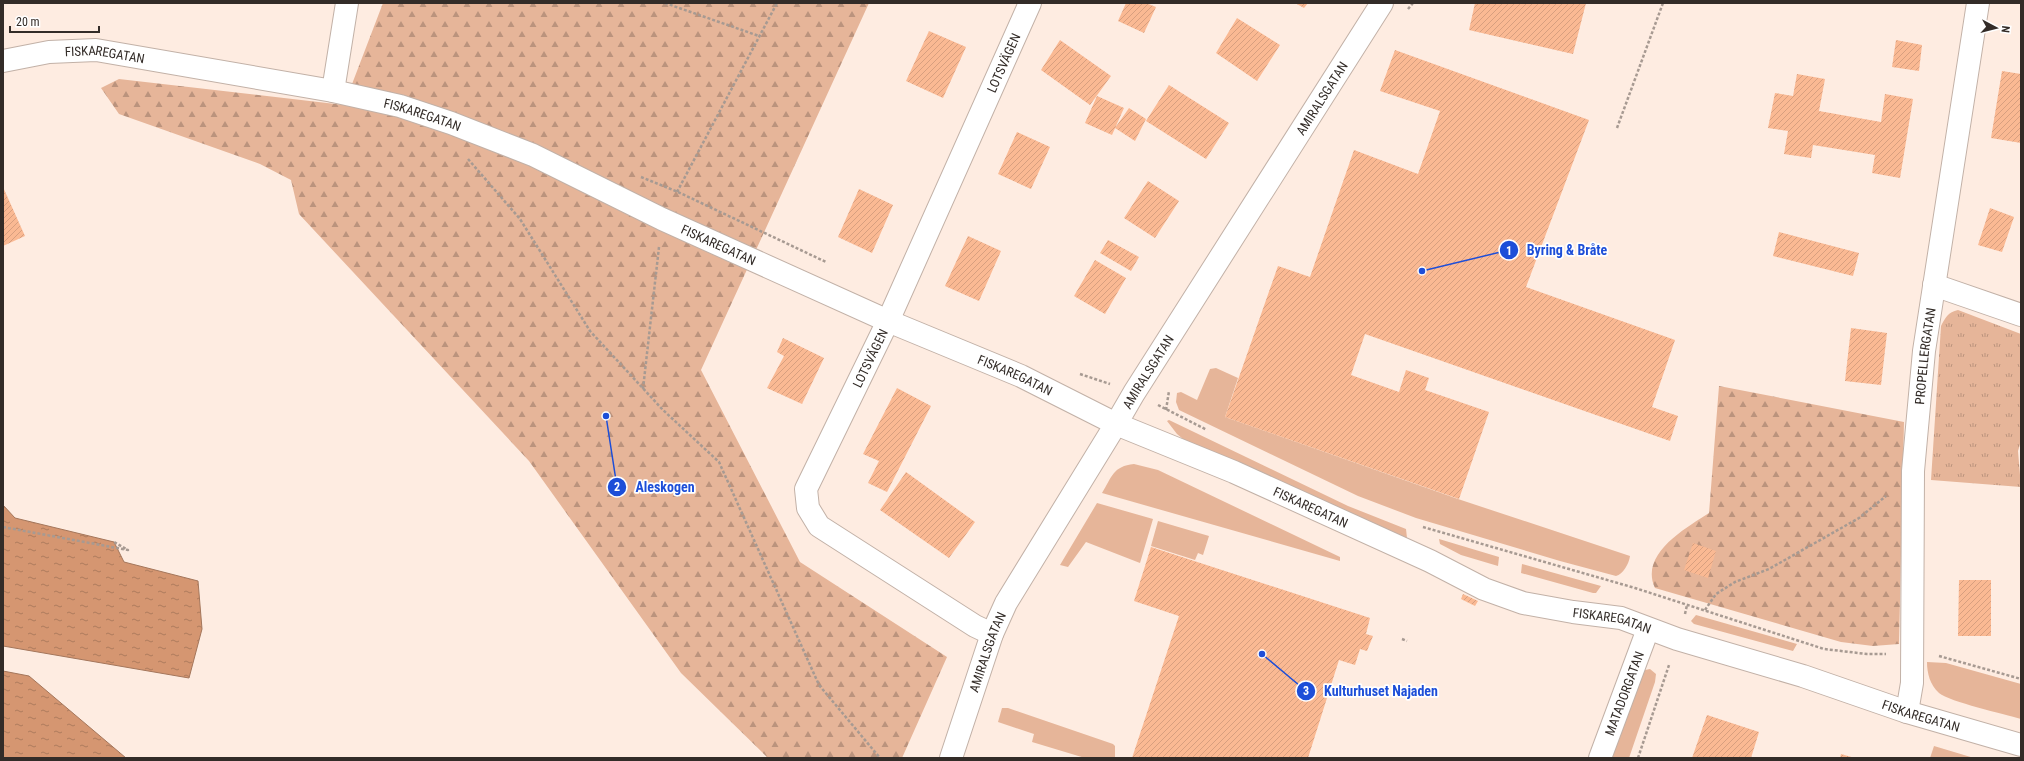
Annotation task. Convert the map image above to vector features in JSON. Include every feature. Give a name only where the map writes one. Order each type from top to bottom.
[{"type":"street","points":[[333,91],[347,3]]},
{"type":"street","name":"LOTSVÄGEN","points":[[992,634],[975,626],[819,526],[808,508],[806,489],[888,321],[1030,3]]},
{"type":"street","name":"AMIRALSGATAN","points":[[951,758],[992,634],[1006,603],[1134,393],[1382,3]]},
{"type":"street","name":"PROPELLERGATAN","points":[[1907,712],[1912,683],[1913,471],[1924,351],[1978,3]]},
{"type":"street","name":"FISKAREGATAN","points":[[3,62],[49,52],[96,50],[333,91],[400,106],[451,123],[533,155],[662,219],[888,321],[1021,376],[1116,424],[1234,472],[1430,561],[1484,589],[1523,603],[1573,612],[1621,618],[1677,639],[1803,676],[1907,712],[2021,745]]},
{"type":"street","points":[[1934,285],[2021,315]]},
{"type":"street","name":"MATADORGATAN","points":[[1600,758],[1648,629]]},
{"type":"path","points":[[664,3],[759,36]]},
{"type":"path","points":[[643,389],[662,219],[678,192],[777,3]]},
{"type":"path","points":[[1617,128],[1663,3]]},
{"type":"path","points":[[451,123],[447,135],[520,219],[590,331],[663,410],[720,462],[819,685],[880,758]]},
{"type":"path","points":[[634,174],[678,192],[829,263]]},
{"type":"path","points":[[1079,374],[1134,393],[1214,434]]},
{"type":"path","points":[[1705,610],[1716,594],[1735,582],[1769,569],[1859,518],[1913,471]]},
{"type":"path","points":[[1422,526],[1705,610],[1824,649],[1868,654],[1912,654],[1941,656],[2021,679]]},
{"type":"path","points":[[3,527],[128,550],[114,542]]},
{"type":"path","points":[[1402,639],[1407,641]]},
{"type":"path","points":[[1638,758],[1671,659]]},
{"type":"green space","points":[[383,3],[869,3],[701,370],[800,562],[947,657],[902,758],[768,758],[681,673],[529,461],[299,214],[291,180],[260,164],[119,114],[101,88],[119,79],[344,105]]},
{"type":"green space","points":[[1958,310],[2021,334],[2021,441],[2018,451],[2021,487],[1931,480],[1941,326],[1949,314]]},
{"type":"green space","points":[[1216,368],[1238,378],[1225,417],[1458,499],[1630,556],[1627,565],[1619,575],[1616,576],[1416,518],[1358,496],[1179,410],[1176,402],[1177,393],[1181,392],[1197,400],[1210,369]]},
{"type":"green space","points":[[1719,386],[1904,422],[1899,644],[1873,646],[1841,642],[1655,588],[1652,576],[1653,564],[1659,553],[1667,543],[1678,534],[1709,513]]},
{"type":"green space","points":[[1169,420],[1348,506],[1406,529],[1407,538],[1283,486],[1183,439],[1167,421]]},
{"type":"green space","points":[[1134,464],[1158,470],[1340,557],[1340,561],[1102,493],[1111,477],[1117,470],[1127,465]]},
{"type":"green space","points":[[1097,503],[1153,519],[1140,563],[1086,542],[1068,567],[1060,565]]},
{"type":"green space","points":[[1158,521],[1209,536],[1203,555],[1198,553],[1195,560],[1151,546]]},
{"type":"green space","points":[[1439,539],[1499,557],[1498,566],[1461,555],[1440,544]]},
{"type":"green space","points":[[1522,564],[1601,586],[1596,593],[1593,593],[1521,573]]},
{"type":"green space","points":[[1696,615],[1797,644],[1793,651],[1694,624],[1691,621]]},
{"type":"green space","points":[[1927,662],[1946,663],[2021,684],[2021,719],[1965,704],[1939,693],[1933,686],[1930,679]]},
{"type":"green space","points":[[1650,669],[1656,674],[1655,682],[1629,758],[1612,758],[1641,673]]},
{"type":"green space","points":[[1002,708],[1008,708],[1113,744],[1115,746],[1115,758],[1085,758],[1032,742],[1034,734],[998,722]]},
{"type":"green space","points":[[1934,746],[1974,758],[1930,758]]},
{"type":"water","points":[[3,505],[15,518],[114,542],[124,562],[198,581],[202,629],[189,678],[3,646]]},
{"type":"water","points":[[3,671],[29,676],[126,758],[3,758]]},
{"type":"building","points":[[1126,3],[1146,3],[1156,7],[1144,33],[1118,21]]},
{"type":"building","points":[[1295,3],[1308,3],[1304,8]]},
{"type":"building","points":[[1475,3],[1586,3],[1573,54],[1469,30]]},
{"type":"building","points":[[1237,18],[1280,45],[1257,81],[1216,53]]},
{"type":"building","points":[[929,31],[966,47],[943,98],[906,81]]},
{"type":"building","points":[[1060,40],[1111,76],[1090,105],[1041,70]]},
{"type":"building","points":[[1896,40],[1922,45],[1919,71],[1892,67]]},
{"type":"building","points":[[1395,50],[1589,120],[1526,287],[1675,340],[1652,407],[1678,416],[1670,441],[1365,334],[1351,375],[1399,392],[1406,370],[1429,378],[1425,390],[1489,412],[1459,499],[1225,417],[1278,266],[1310,277],[1354,150],[1418,174],[1440,111],[1380,91]]},
{"type":"building","points":[[2002,71],[2021,74],[2021,143],[1991,138]]},
{"type":"building","points":[[1797,74],[1825,79],[1819,111],[1881,122],[1885,94],[1913,99],[1900,178],[1872,173],[1875,155],[1813,145],[1811,158],[1784,154],[1788,131],[1768,128],[1775,93],[1793,96]]},
{"type":"building","points":[[1169,85],[1229,123],[1206,159],[1146,121]]},
{"type":"building","points":[[1097,96],[1124,108],[1112,135],[1085,123]]},
{"type":"building","points":[[1129,108],[1146,119],[1135,141],[1115,128]]},
{"type":"building","points":[[1017,132],[1050,147],[1031,189],[998,174]]},
{"type":"building","points":[[1148,181],[1179,201],[1155,238],[1124,218]]},
{"type":"building","points":[[3,187],[25,236],[3,246]]},
{"type":"building","points":[[859,189],[893,205],[872,253],[838,237]]},
{"type":"building","points":[[1990,208],[2014,217],[2002,252],[1978,245]]},
{"type":"building","points":[[1779,232],[1859,253],[1853,276],[1773,256]]},
{"type":"building","points":[[968,236],[1001,251],[979,301],[945,286]]},
{"type":"building","points":[[1108,240],[1139,257],[1131,271],[1100,253]]},
{"type":"building","points":[[1095,260],[1126,278],[1105,314],[1074,296]]},
{"type":"building","points":[[1851,328],[1887,333],[1881,385],[1845,381]]},
{"type":"building","points":[[783,338],[824,358],[802,404],[767,388],[784,356],[777,352]]},
{"type":"building","points":[[897,388],[931,406],[887,492],[868,483],[879,461],[863,454]]},
{"type":"building","points":[[906,472],[975,522],[949,558],[880,510]]},
{"type":"building","points":[[1693,543],[1716,551],[1708,578],[1684,570]]},
{"type":"building","points":[[1151,547],[1370,618],[1366,634],[1373,636],[1367,651],[1360,649],[1355,665],[1339,660],[1308,758],[1132,758],[1179,616],[1134,601]]},
{"type":"building","points":[[1959,580],[1991,580],[1991,636],[1958,636]]},
{"type":"building","points":[[1463,594],[1478,601],[1475,606],[1461,599]]},
{"type":"building","points":[[1707,715],[1759,732],[1751,758],[1692,758]]},
{"type":"building","points":[[1841,754],[1855,758],[1840,758]]},
{"type":"place","name":"Byring & Bråte","points":[[1422,271]]},
{"type":"place","name":"Aleskogen","points":[[606,416]]},
{"type":"place","name":"Kulturhuset Najaden","points":[[1262,654]]}]
